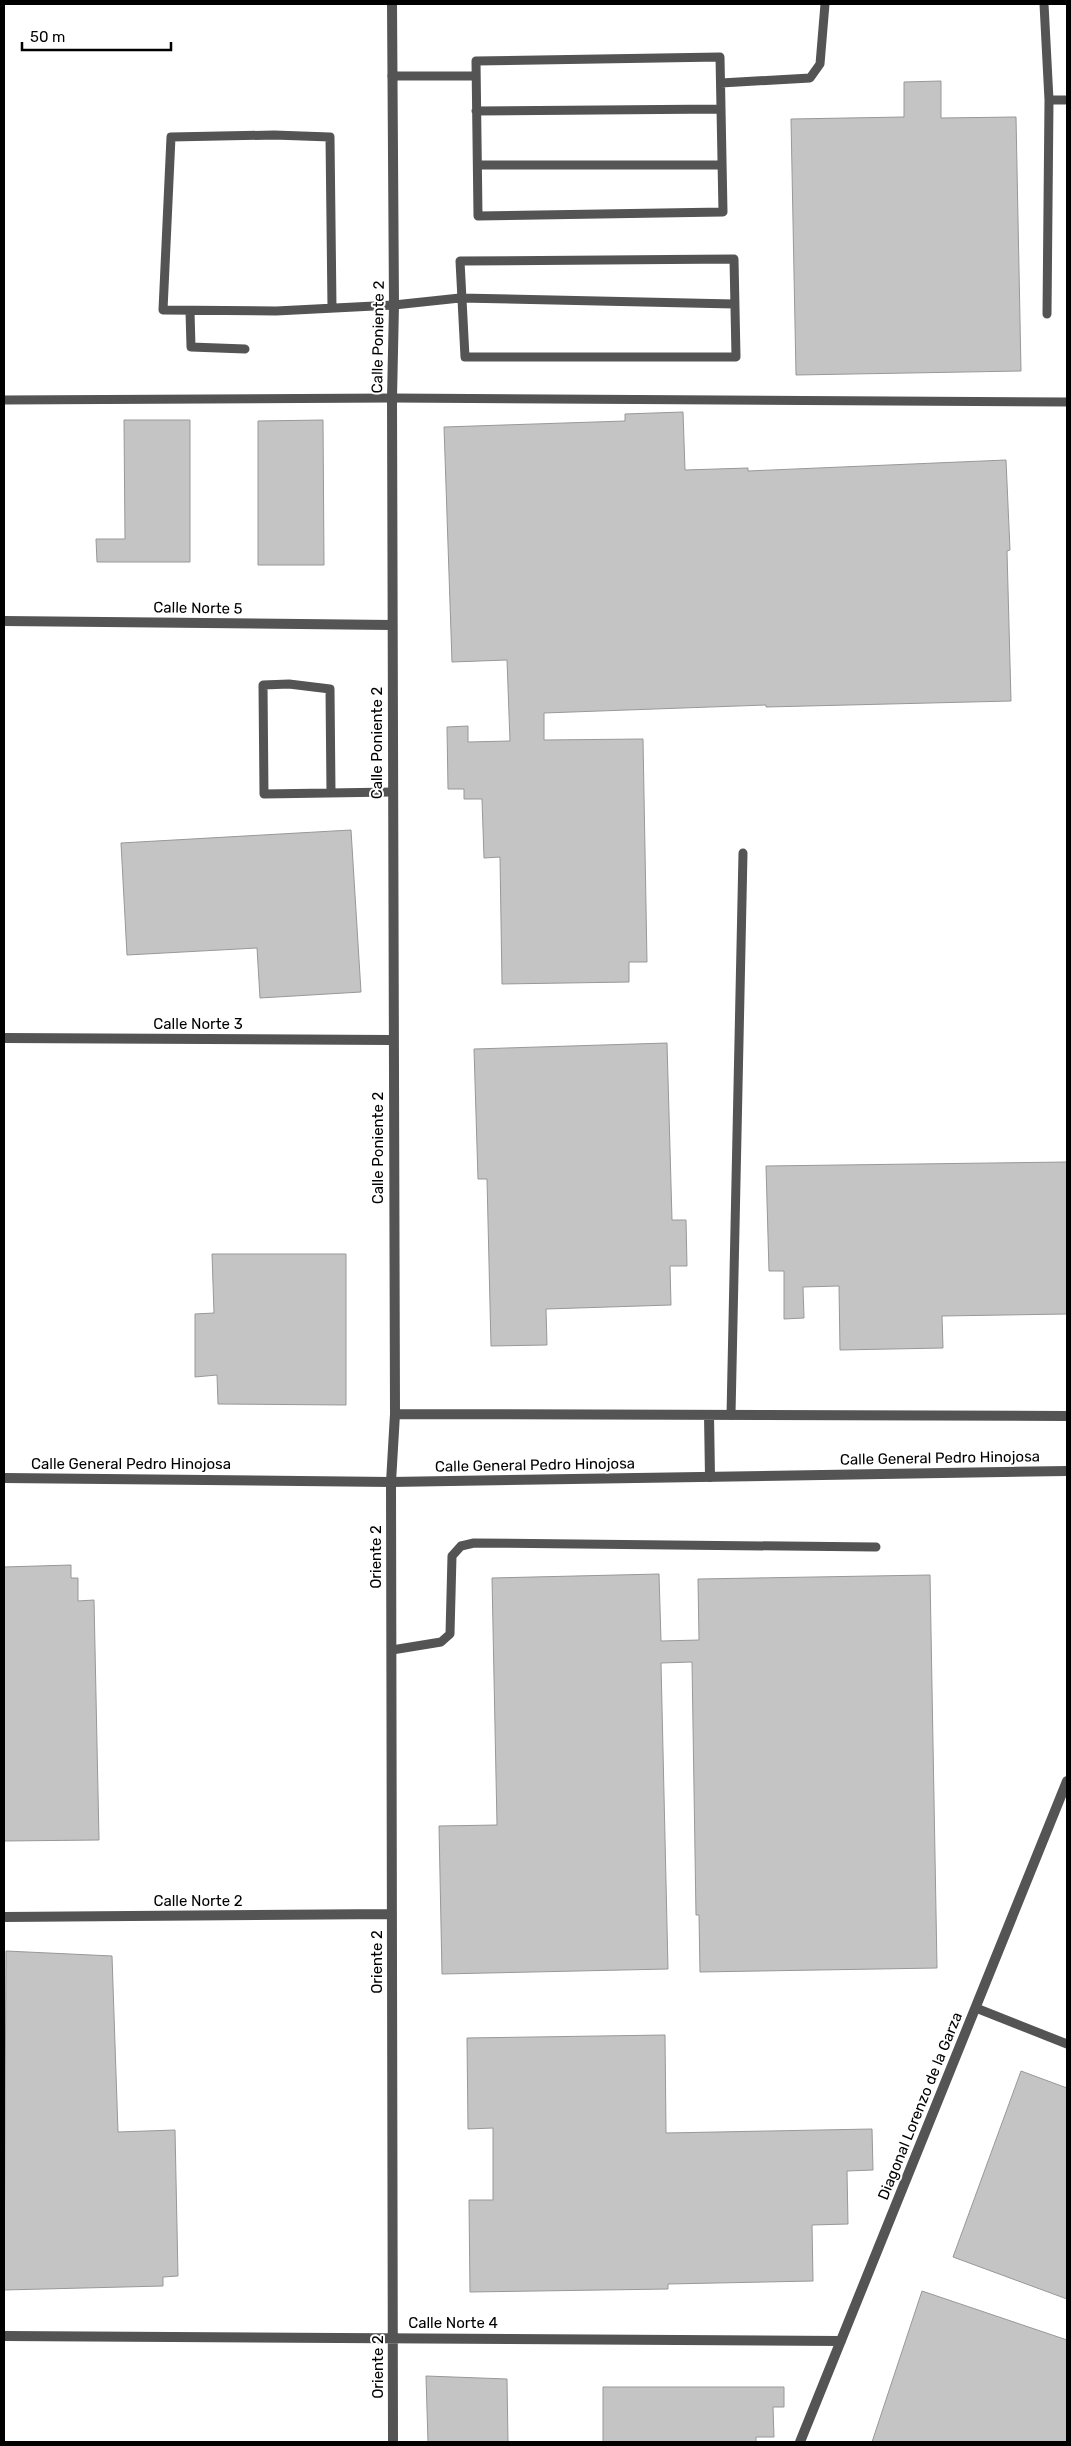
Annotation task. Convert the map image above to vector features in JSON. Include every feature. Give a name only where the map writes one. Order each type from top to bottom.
[{"type":"street","name":"Calle Poniente 2","points":[[391,1482],[395,1414],[392,1040],[392,398],[394,305],[392,4]]},
{"type":"street","name":"Calle Norte 5","points":[[4,620],[392,625]]},
{"type":"street","name":"Calle Norte 3","points":[[4,1038],[392,1040]]},
{"type":"street","points":[[395,1414],[1067,1416]]},
{"type":"street","points":[[709,1415],[710,1477]]},
{"type":"street","name":"Calle General Pedro Hinojosa","points":[[4,1478],[391,1482],[1067,1471]]},
{"type":"street","name":"Oriente 2","points":[[391,1482],[393,2442]]},
{"type":"street","name":"Diagonal Lorenzo de la Garza","points":[[800,2442],[1067,1781]]},
{"type":"street","name":"Calle Norte 2","points":[[4,1917],[392,1914]]},
{"type":"street","name":"Calle Norte 4","points":[[4,2336],[841,2341]]},
{"type":"lane","points":[[721,83],[810,78],[820,64],[825,4]]},
{"type":"lane","points":[[1044,4],[1049,100],[1047,314]]},
{"type":"lane","points":[[720,57],[723,212],[478,216],[476,76],[476,61],[720,57]]},
{"type":"lane","points":[[392,76],[476,76]]},
{"type":"lane","points":[[1049,100],[1067,100]]},
{"type":"lane","points":[[476,111],[721,109]]},
{"type":"lane","points":[[332,308],[330,137],[274,135],[171,137],[164,310],[276,312],[394,305],[460,298],[734,304]]},
{"type":"lane","points":[[478,165],[722,165]]},
{"type":"lane","points":[[734,260],[736,357],[465,357],[460,298],[460,261],[734,260]]},
{"type":"lane","points":[[190,311],[191,348],[245,349]]},
{"type":"lane","points":[[4,400],[392,398],[1067,402]]},
{"type":"lane","points":[[331,793],[330,689],[289,684],[263,685],[264,794],[331,793],[392,792]]},
{"type":"lane","points":[[731,1416],[742,853]]},
{"type":"lane","points":[[392,1650],[441,1642],[450,1634],[452,1556],[461,1546],[474,1543],[876,1547]]},
{"type":"lane","points":[[976,2008],[1067,2044]]},
{"type":"building","points":[[941,81],[941,118],[1016,117],[1021,371],[796,375],[791,119],[904,117],[904,82]]},
{"type":"building","points":[[683,412],[685,470],[748,468],[748,471],[1006,460],[1010,550],[1007,551],[1011,701],[766,707],[766,705],[544,713],[544,740],[643,739],[647,962],[629,962],[629,982],[502,984],[500,857],[484,858],[482,799],[464,799],[464,789],[448,789],[447,727],[468,726],[468,742],[510,741],[507,660],[452,662],[444,427],[625,421],[625,414]]},
{"type":"building","points":[[124,420],[190,420],[190,562],[97,562],[96,539],[125,539]]},
{"type":"building","points":[[323,420],[324,565],[258,565],[258,421]]},
{"type":"building","points":[[351,830],[361,992],[260,998],[257,948],[127,955],[121,843]]},
{"type":"building","points":[[667,1043],[672,1220],[686,1220],[687,1266],[670,1266],[671,1305],[546,1309],[547,1345],[491,1346],[487,1179],[478,1179],[474,1049]]},
{"type":"building","points":[[1067,1162],[1067,1314],[942,1316],[943,1348],[840,1350],[839,1286],[803,1287],[804,1318],[784,1319],[784,1271],[769,1271],[766,1166]]},
{"type":"building","points":[[212,1254],[346,1254],[346,1405],[218,1404],[217,1375],[195,1377],[195,1314],[214,1313]]},
{"type":"building","points":[[71,1565],[71,1578],[78,1578],[78,1601],[94,1600],[99,1840],[4,1841],[4,1567]]},
{"type":"building","points":[[659,1574],[661,1641],[699,1640],[698,1579],[930,1575],[937,1968],[700,1972],[699,1915],[696,1915],[692,1662],[661,1663],[668,1969],[442,1974],[439,1826],[497,1825],[492,1578]]},
{"type":"building","points":[[6,1951],[112,1956],[118,2132],[175,2130],[178,2276],[163,2277],[163,2286],[4,2290]]},
{"type":"building","points":[[665,2035],[666,2133],[872,2129],[873,2170],[847,2171],[848,2224],[812,2225],[813,2281],[668,2284],[668,2289],[470,2292],[469,2200],[493,2200],[493,2128],[468,2129],[467,2038]]},
{"type":"building","points":[[1021,2071],[1067,2088],[1067,2299],[953,2257]]},
{"type":"building","points":[[922,2291],[1067,2340],[1067,2442],[872,2442]]},
{"type":"building","points":[[426,2376],[507,2379],[508,2442],[428,2442]]},
{"type":"building","points":[[603,2387],[784,2387],[784,2407],[773,2407],[774,2437],[756,2437],[756,2442],[603,2442]]}]
